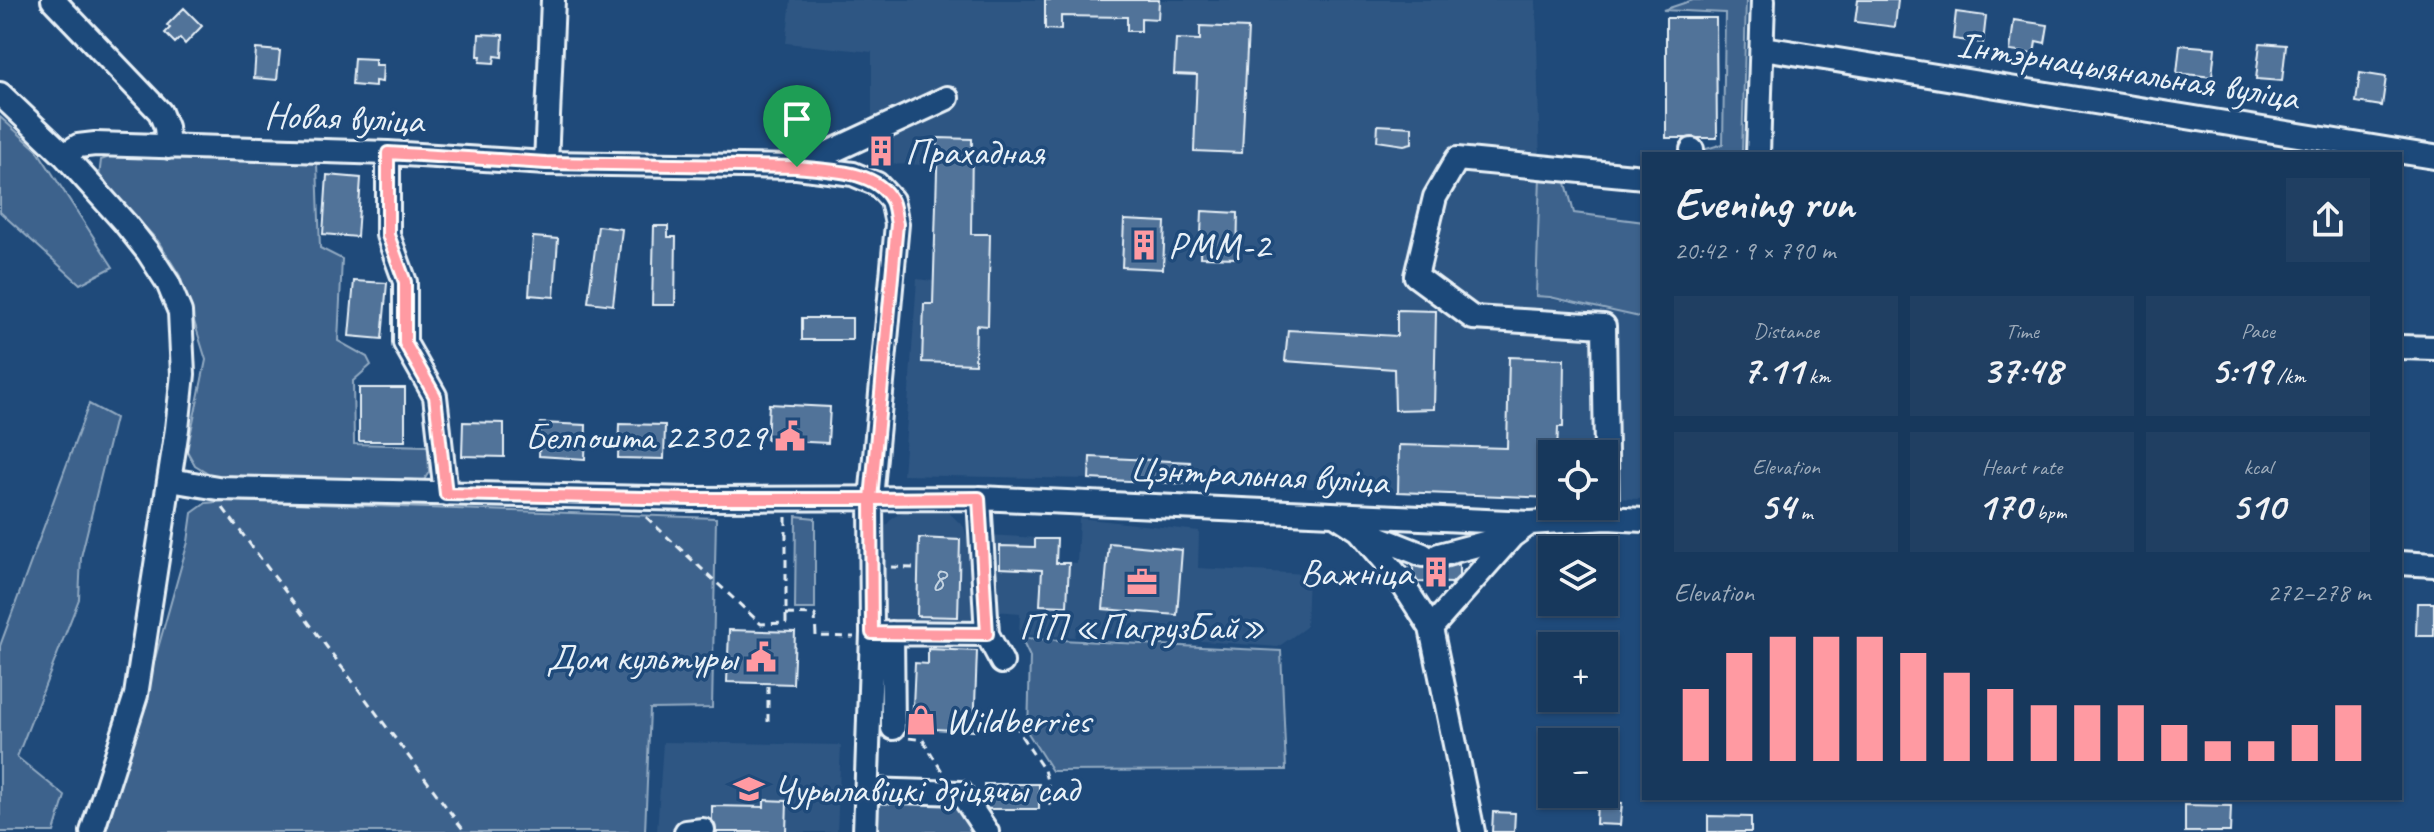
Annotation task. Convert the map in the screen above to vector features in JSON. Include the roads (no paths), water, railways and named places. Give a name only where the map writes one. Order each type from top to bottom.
[{"type":"street","points":[[53,0],[160,112],[166,127],[168,147]]},
{"type":"street","points":[[546,163],[553,0]]},
{"type":"street","points":[[1758,152],[1763,0]]},
{"type":"street","name":"Інтэрнацыянальная вуліца","points":[[1763,48],[2434,157]]},
{"type":"street","points":[[0,94],[64,155],[148,252],[168,283],[180,312],[183,374],[170,480],[136,695],[92,832]]},
{"type":"street","points":[[797,167],[947,98]]},
{"type":"street","name":"Новая вуліца","points":[[64,155],[78,146],[95,144],[388,153],[546,163],[797,167],[853,174],[877,184],[892,200],[897,224],[871,499]]},
{"type":"street","points":[[388,153],[388,235],[405,282],[405,343],[435,396],[446,494]]},
{"type":"street","points":[[1606,440],[1604,326],[1473,318],[1416,276],[1435,197],[1457,159],[1642,177]]},
{"type":"street","points":[[2402,347],[2434,348]]},
{"type":"street","name":"Цэнтральная вуліца","points":[[170,480],[218,488],[446,494],[786,500],[979,498],[1335,514],[1521,530],[1593,520]]},
{"type":"street","points":[[979,498],[987,634],[1002,662]]},
{"type":"street","points":[[865,832],[874,634],[871,499]]},
{"type":"street","points":[[1335,514],[1359,530],[1431,555],[1521,530]]},
{"type":"street","name":"Цэнтральная вуліца","points":[[1618,519],[1642,520]]},
{"type":"street","points":[[1359,530],[1396,574],[1431,628],[1473,832]]},
{"type":"street","points":[[1431,628],[1521,530]]},
{"type":"street","points":[[2402,563],[2434,565]]},
{"type":"street","points":[[874,634],[987,634]]},
{"type":"street","points":[[874,634],[893,728]]},
{"type":"street","points":[[867,790],[961,793],[987,832]]},
{"type":"place","name":"Прахадная","points":[[881,151]]},
{"type":"place","name":"РММ-2","points":[[1144,245]]},
{"type":"place","name":"Белпошта 223029","points":[[790,436]]},
{"type":"place","name":"Важніца","points":[[1436,572]]},
{"type":"place","name":"ПП «ПагрузБай»","points":[[1142,582]]},
{"type":"place","name":"Дом культуры","points":[[761,657]]},
{"type":"place","name":"Wildberries","points":[[921,720]]},
{"type":"place","name":"Чурылавіцкі дзіцячы сад","points":[[749,789]]}]
